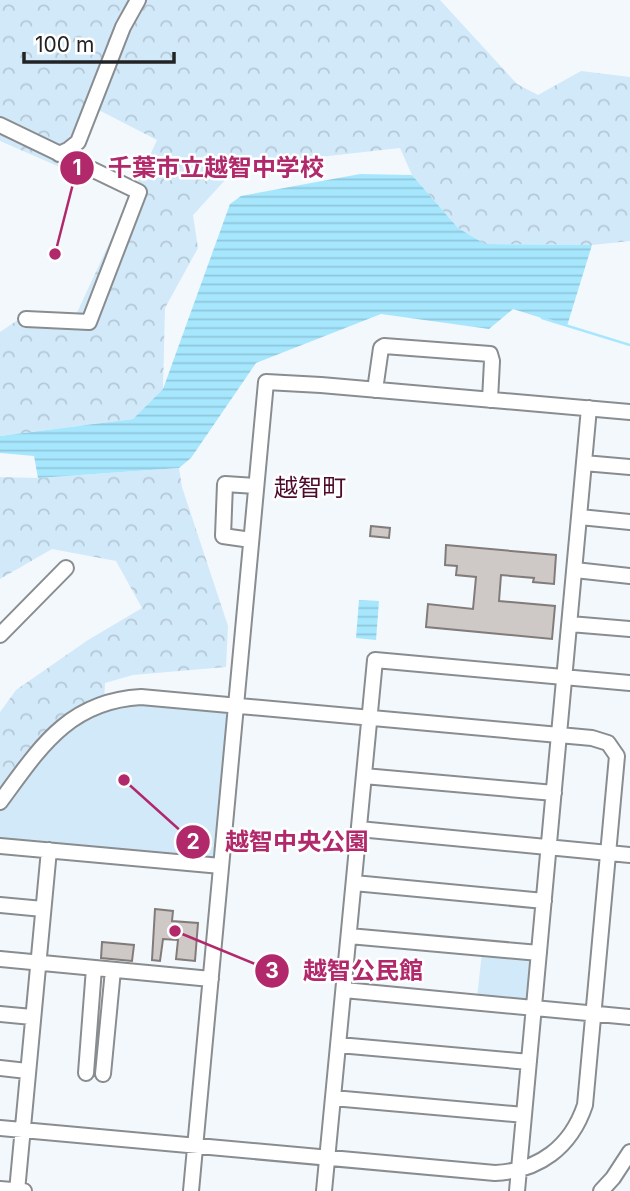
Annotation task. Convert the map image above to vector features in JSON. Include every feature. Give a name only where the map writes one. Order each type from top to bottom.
[{"type":"street","points":[[58,153],[68,150],[78,142],[123,27],[138,0]]},
{"type":"street","points":[[0,125],[139,192],[89,322],[26,319]]},
{"type":"street","points":[[376,390],[381,348],[384,346],[490,354],[490,400]]},
{"type":"street","points":[[191,1191],[266,382],[630,412]]},
{"type":"street","points":[[517,1191],[589,408]]},
{"type":"street","points":[[584,463],[630,467]]},
{"type":"street","points":[[251,540],[223,536],[225,484],[256,486]]},
{"type":"street","points":[[580,517],[630,522]]},
{"type":"street","points":[[2,629],[66,568]]},
{"type":"street","points":[[575,570],[630,576]]},
{"type":"street","points":[[570,624],[630,629]]},
{"type":"street","points":[[324,1191],[375,660],[630,683]]},
{"type":"street","points":[[0,802],[47,739],[62,725],[96,706],[141,697],[592,738],[608,743],[617,756],[588,1088],[580,1119],[568,1139],[555,1153],[519,1171],[495,1174],[0,1128]]},
{"type":"street","points":[[363,776],[554,793]]},
{"type":"street","points":[[614,799],[630,800]]},
{"type":"street","points":[[359,829],[630,855]]},
{"type":"street","points":[[0,846],[221,866]]},
{"type":"street","points":[[17,1191],[49,850]]},
{"type":"street","points":[[354,883],[544,901]]},
{"type":"street","points":[[0,905],[43,909]]},
{"type":"street","points":[[349,936],[539,953]]},
{"type":"street","points":[[0,959],[211,979]]},
{"type":"street","points":[[86,1073],[94,968]]},
{"type":"street","points":[[103,1074],[113,970]]},
{"type":"street","points":[[344,990],[630,1017]]},
{"type":"street","points":[[0,1014],[32,1017]]},
{"type":"street","points":[[339,1045],[529,1062]]},
{"type":"street","points":[[87,1049],[106,1049]]},
{"type":"street","points":[[0,1068],[27,1071]]},
{"type":"street","points":[[333,1098],[524,1115]]},
{"type":"street","points":[[601,1191],[630,1152]]},
{"type":"street","points":[[0,1189],[24,1191]]},
{"type":"green space","points":[[0,0],[440,0],[517,84],[538,95],[581,71],[630,77],[630,241],[592,245],[485,244],[458,228],[412,175],[400,148],[238,166],[193,215],[198,248],[165,308],[163,389],[133,419],[0,436],[0,332],[28,313],[75,317],[157,140],[85,103],[62,168],[0,141]]},
{"type":"green space","points":[[179,468],[182,487],[228,626],[226,667],[133,675],[105,683],[103,725],[0,836],[0,712],[16,690],[88,640],[142,608],[116,561],[52,549],[0,579],[0,477],[38,478]]},
{"type":"green space","points":[[143,702],[232,710],[216,864],[0,841],[0,814],[48,746],[82,719],[114,707]]},
{"type":"green space","points":[[482,952],[536,959],[533,1003],[477,998]]},
{"type":"water","points":[[360,174],[412,175],[458,228],[485,244],[592,245],[567,326],[513,309],[489,329],[381,314],[256,363],[191,458],[179,468],[38,478],[34,456],[0,453],[0,436],[133,419],[163,389],[230,204],[241,196]]},
{"type":"water","points":[[359,600],[379,601],[376,640],[356,638]]},
{"type":"building","points":[[371,526],[390,528],[389,538],[370,536]]},
{"type":"building","points":[[446,545],[556,555],[554,584],[533,582],[534,578],[501,575],[499,601],[555,606],[552,639],[426,627],[428,604],[473,609],[476,577],[456,575],[457,566],[445,565]]},
{"type":"building","points":[[155,909],[173,911],[172,921],[198,923],[195,961],[176,959],[178,940],[163,939],[160,961],[152,960]]},
{"type":"building","points":[[102,942],[134,945],[132,961],[101,958]]},
{"type":"waterway","points":[[543,316],[542,318],[630,345]]},
{"type":"place","name":"千葉市立越智中学校","points":[[55,254]]},
{"type":"place","name":"越智中央公園","points":[[124,780]]},
{"type":"place","name":"越智公民館","points":[[175,931]]},
{"type":"district","name":"越智町","points":[[310,487]]}]
